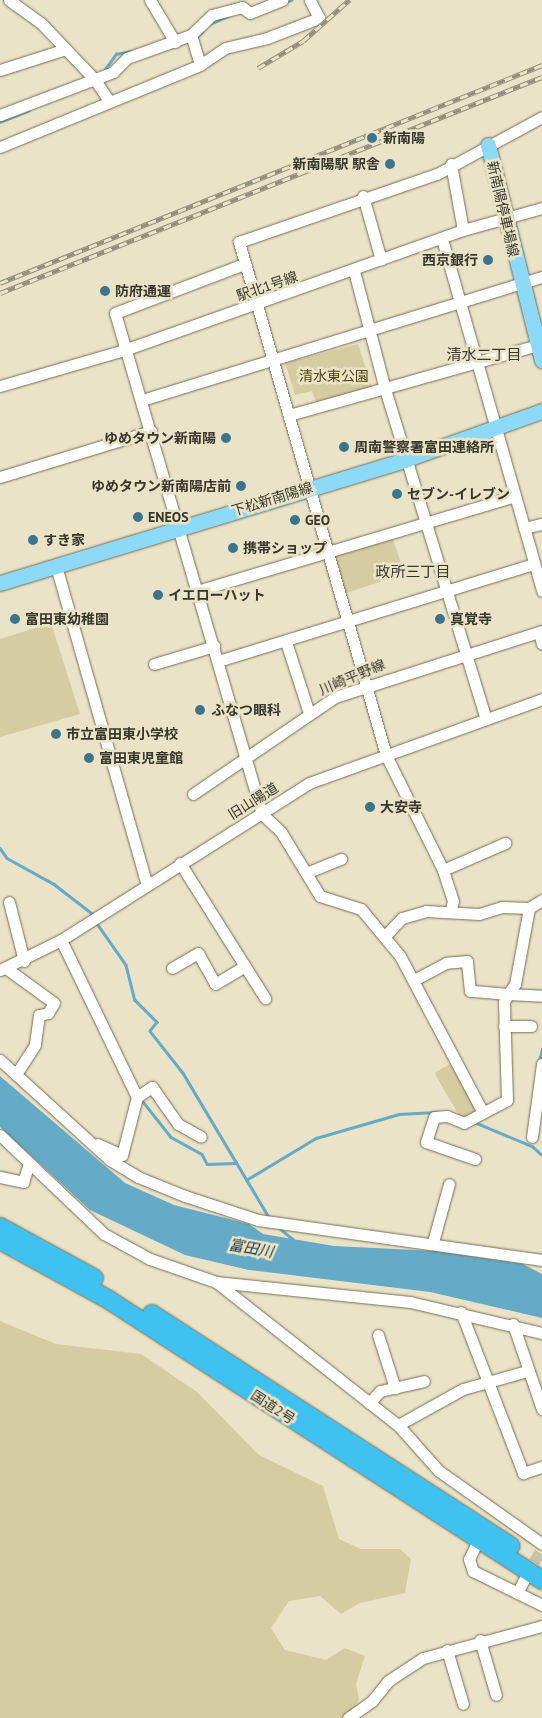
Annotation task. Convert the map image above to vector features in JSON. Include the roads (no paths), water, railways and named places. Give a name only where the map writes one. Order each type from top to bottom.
[{"type":"highway","name":"国道2号","points":[[0,1227],[114,1290],[542,1553]]},
{"type":"highway","name":"国道2号","points":[[0,1240],[109,1300],[542,1580]]},
{"type":"main road","name":"新南陽停車場線","points":[[488,145],[503,198],[503,218],[521,282],[538,328],[538,345],[542,360]]},
{"type":"main road","name":"下松新南陽線","points":[[0,582],[407,459],[499,429],[542,411]]},
{"type":"street","points":[[9,0],[66,49],[95,80],[109,101]]},
{"type":"street","points":[[150,0],[175,42]]},
{"type":"street","points":[[1,112],[113,72],[127,58],[191,35],[212,14],[243,3],[250,13],[282,0]]},
{"type":"street","points":[[0,147],[200,65],[225,48],[267,38],[319,18],[310,0]]},
{"type":"street","points":[[191,35],[200,65]]},
{"type":"street","points":[[0,70],[66,49]]},
{"type":"street","points":[[451,909],[454,901],[443,870],[386,755],[239,242],[363,196],[437,174],[451,164],[542,118]]},
{"type":"street","points":[[451,164],[464,230]]},
{"type":"street","points":[[363,196],[381,260]]},
{"type":"street","name":"駅北1号線","points":[[0,386],[126,349],[256,306],[464,230],[542,208]]},
{"type":"street","points":[[442,239],[476,362],[499,429],[533,564],[542,591]]},
{"type":"street","points":[[244,264],[115,313],[262,814],[281,832],[320,896],[361,909],[385,936],[414,980],[482,1111]]},
{"type":"street","points":[[354,271],[386,389],[448,589],[463,653],[485,716]]},
{"type":"street","points":[[142,400],[542,276]]},
{"type":"street","points":[[289,415],[538,345]]},
{"type":"street","points":[[0,477],[151,431]]},
{"type":"street","points":[[198,591],[426,521],[515,496]]},
{"type":"street","points":[[524,528],[542,524]]},
{"type":"street","points":[[218,661],[286,642],[348,617],[533,564]]},
{"type":"street","points":[[56,566],[147,885]]},
{"type":"street","points":[[540,631],[542,644]]},
{"type":"street","name":"川崎平野線","points":[[193,794],[244,756],[309,713],[367,685],[463,653],[540,631]]},
{"type":"street","points":[[286,642],[309,713]]},
{"type":"street","points":[[154,664],[214,646]]},
{"type":"street","name":"旧山陽道","points":[[3,969],[24,961],[61,940],[309,783],[485,716],[542,699]]},
{"type":"street","points":[[443,870],[505,843]]},
{"type":"street","points":[[306,873],[341,859]]},
{"type":"street","points":[[180,863],[265,998]]},
{"type":"street","points":[[385,936],[402,918],[451,909],[479,914],[502,907],[529,908],[542,900]]},
{"type":"street","points":[[9,902],[24,961]]},
{"type":"street","points":[[475,1159],[426,1142],[434,1117],[447,1116],[464,1123],[482,1111],[507,1100],[504,1026],[508,994],[515,984],[529,908]]},
{"type":"street","points":[[61,940],[137,1097],[122,1155],[100,1142],[94,1147]]},
{"type":"street","points":[[172,968],[198,953],[215,984],[245,966]]},
{"type":"street","points":[[414,980],[446,963],[467,961],[470,991],[542,996]]},
{"type":"street","points":[[3,969],[54,1004],[48,1013],[40,1015],[36,1045],[16,1074]]},
{"type":"street","points":[[504,1026],[532,1026]]},
{"type":"street","points":[[0,1060],[94,1147],[138,1177],[258,1220],[433,1242],[542,1260]]},
{"type":"street","points":[[532,1137],[542,1064]]},
{"type":"street","points":[[137,1097],[152,1087],[178,1124],[200,1137]]},
{"type":"street","points":[[0,1135],[104,1234],[150,1259],[216,1282],[410,1302],[513,1324],[542,1333]]},
{"type":"street","points":[[0,1177],[23,1182],[29,1164]]},
{"type":"street","points":[[433,1242],[449,1184]]},
{"type":"street","points":[[216,1282],[398,1425],[439,1471],[542,1553]]},
{"type":"street","points":[[461,1312],[485,1383],[523,1473],[542,1467]]},
{"type":"street","points":[[513,1324],[527,1370],[542,1409]]},
{"type":"street","points":[[378,1335],[394,1388]]},
{"type":"street","points":[[398,1425],[463,1389],[527,1370]]},
{"type":"street","points":[[369,1403],[380,1392],[424,1381]]},
{"type":"street","points":[[478,1540],[469,1559],[473,1571],[542,1605]]},
{"type":"street","points":[[517,1593],[524,1580]]},
{"type":"street","points":[[348,1718],[372,1701],[388,1681],[423,1658],[480,1640],[542,1626]]},
{"type":"street","points":[[480,1640],[496,1695]]},
{"type":"street","points":[[447,1650],[462,1704]]},
{"type":"water","name":"富田川","points":[[0,1076],[125,1183],[174,1205],[249,1224],[263,1234],[334,1246],[435,1251],[523,1264],[542,1274],[542,1318],[430,1292],[249,1270],[185,1255],[90,1210],[0,1127]]},
{"type":"waterway","points":[[284,3],[291,0]]},
{"type":"waterway","points":[[210,24],[228,16]]},
{"type":"waterway","points":[[195,39],[203,31]]},
{"type":"waterway","points":[[105,69],[116,54],[131,51]]},
{"type":"waterway","points":[[0,122],[29,110]]},
{"type":"waterway","points":[[0,848],[7,858],[54,884],[94,915]]},
{"type":"waterway","points":[[96,922],[126,965],[135,1000],[157,1022],[150,1031],[183,1073],[269,1217]]},
{"type":"waterway","points":[[539,1062],[542,1049]]},
{"type":"waterway","points":[[141,1099],[171,1137],[202,1154],[207,1164],[236,1163]]},
{"type":"waterway","points":[[246,1180],[316,1138],[399,1114],[436,1112]]},
{"type":"waterway","points":[[474,1122],[532,1146],[542,1155]]},
{"type":"waterway","points":[[278,1227],[293,1239]]},
{"type":"tunnel","points":[[526,1576],[540,1552]]},
{"type":"railway","points":[[258,68],[303,41],[349,0]]},
{"type":"railway","points":[[0,283],[542,65]]},
{"type":"railway","points":[[0,293],[542,77]]},
{"type":"place","name":"新南陽","points":[[372,138]]},
{"type":"place","name":"新南陽駅 駅舎","points":[[390,164]]},
{"type":"place","name":"西京銀行","points":[[488,260]]},
{"type":"place","name":"防府通運","points":[[105,291]]},
{"type":"place","name":"ゆめタウン新南陽","points":[[226,438]]},
{"type":"place","name":"周南警察署富田連絡所","points":[[344,447]]},
{"type":"place","name":"ゆめタウン新南陽店前","points":[[241,486]]},
{"type":"place","name":"セブン-イレブン","points":[[397,494]]},
{"type":"place","name":"ENEOS","points":[[138,517]]},
{"type":"place","name":"GEO","points":[[295,520]]},
{"type":"place","name":"すき家","points":[[33,540]]},
{"type":"place","name":"携帯ショップ","points":[[233,548]]},
{"type":"place","name":"イエローハット","points":[[158,595]]},
{"type":"place","name":"富田東幼稚園","points":[[15,619]]},
{"type":"place","name":"真覚寺","points":[[440,619]]},
{"type":"place","name":"ふなつ眼科","points":[[200,710]]},
{"type":"place","name":"市立富田東小学校","points":[[56,734]]},
{"type":"place","name":"富田東児童館","points":[[89,758]]},
{"type":"place","name":"大安寺","points":[[370,807]]},
{"type":"district","name":"清水二丁目","points":[[484,355]]},
{"type":"district","name":"政所三丁目","points":[[413,572]]},
{"type":"park label","name":"清水東公園","points":[[334,376]]}]
